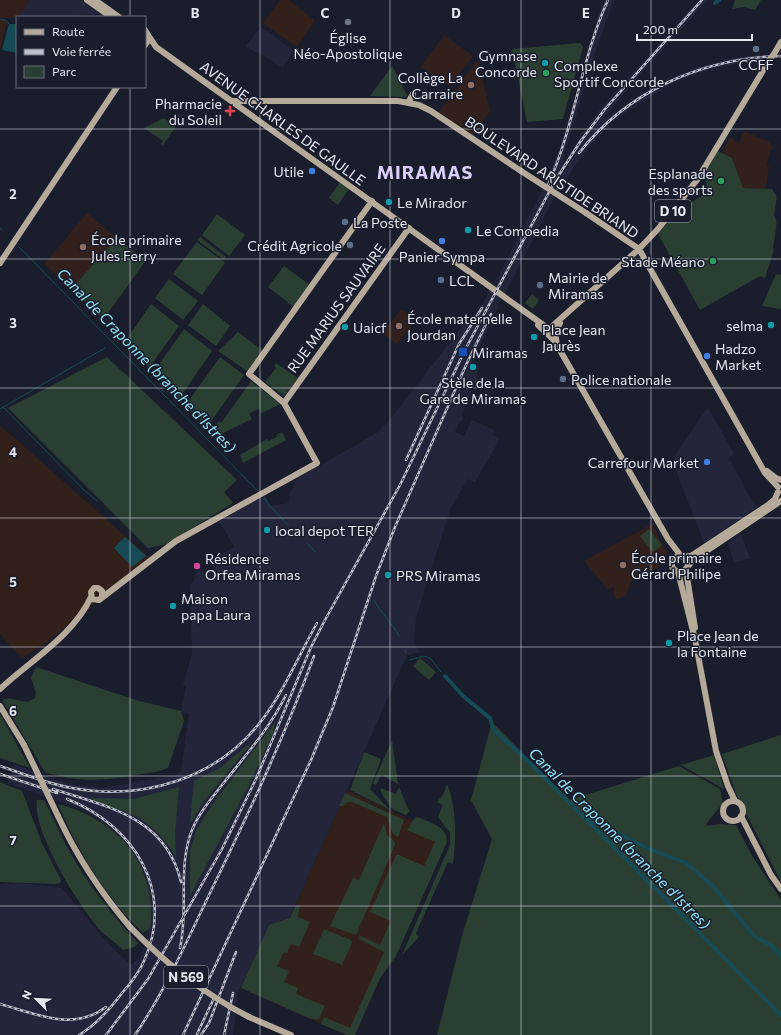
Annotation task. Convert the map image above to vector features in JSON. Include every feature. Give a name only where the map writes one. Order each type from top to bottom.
[{"type":"main road","points":[[87,0],[110,16]]},
{"type":"main road","points":[[95,0],[118,16]]},
{"type":"main road","name":"AVENUE CHARLES DE GAULLE","points":[[146,32],[156,47],[372,201],[532,317],[552,334]]},
{"type":"main road","points":[[146,44],[150,38]]},
{"type":"main road","name":"D 10","points":[[639,249],[658,229],[697,180],[781,42]]},
{"type":"main road","name":"AVENUE CHARLES DE GAULLE","points":[[146,45],[156,47]]},
{"type":"main road","points":[[0,262],[116,88]]},
{"type":"main road","points":[[408,102],[413,94]]},
{"type":"main road","name":"BOULEVARD ARISTIDE BRIAND","points":[[232,101],[408,102],[419,105],[431,111],[639,249],[768,477],[780,488]]},
{"type":"main road","points":[[1,688],[68,631],[98,596],[114,587],[176,541],[317,463],[284,403],[249,375],[372,201]]},
{"type":"main road","name":"RUE MARIUS SAUVAIRE","points":[[284,403],[409,228]]},
{"type":"main road","points":[[639,249],[563,319],[552,334],[668,539],[687,560],[695,639]]},
{"type":"main road","points":[[308,468],[314,457]]},
{"type":"main road","points":[[673,560],[682,556],[691,556],[768,505],[775,499],[780,488]]},
{"type":"main road","points":[[678,572],[687,568],[701,554],[781,501]]},
{"type":"main road","points":[[668,539],[673,560],[672,567],[678,572],[695,639],[717,752],[728,786],[735,801],[742,807],[741,816],[748,831],[771,875],[781,889]]},
{"type":"main road","name":"N 569","points":[[0,706],[24,745],[74,848],[90,875],[130,927],[157,954],[190,981],[224,1004],[249,1017],[291,1035]]},
{"type":"main road","points":[[728,786],[724,813],[727,818],[748,831]]},
{"type":"main road","points":[[726,804],[735,801]]},
{"type":"main road","points":[[732,820],[741,816]]},
{"type":"shaded area","points":[[0,0],[30,0],[18,16],[16,16],[16,18],[0,18]]},
{"type":"shaded area","points":[[30,0],[81,0],[99,14],[68,16],[19,16]]},
{"type":"shaded area","points":[[280,0],[288,0],[315,20],[297,47],[263,23]]},
{"type":"shaded area","points":[[605,0],[614,0],[594,56],[563,159],[565,161],[591,121],[609,99],[699,0],[708,0],[633,82],[605,117],[606,118],[652,87],[695,68],[733,58],[771,54],[767,59],[718,67],[698,73],[673,83],[629,110],[612,122],[588,148],[557,192],[545,184],[562,142],[599,14]]},
{"type":"shaded area","points":[[0,20],[7,20],[0,52]]},
{"type":"shaded area","points":[[9,24],[16,24],[16,53],[2,50]]},
{"type":"shaded area","points":[[261,27],[294,51],[282,68],[259,52],[258,54],[246,46]]},
{"type":"shaded area","points":[[444,35],[473,56],[450,87],[421,67]]},
{"type":"shaded area","name":"Collège La Carraire","points":[[478,59],[490,111],[473,135],[439,112]]},
{"type":"shaded area","points":[[745,131],[769,142],[773,148],[770,150],[767,166],[769,166],[766,187],[764,189],[743,188],[732,158],[722,153],[730,137],[738,143]]},
{"type":"shaded area","points":[[543,188],[555,196],[505,294],[493,286]]},
{"type":"shaded area","name":"École primaire Jules Ferry","points":[[87,213],[117,238],[72,288],[44,264]]},
{"type":"shaded area","points":[[490,291],[503,299],[499,301],[497,305],[499,306],[473,361],[479,365],[477,371],[478,377],[461,416],[463,417],[462,421],[460,420],[455,432],[464,436],[472,420],[494,430],[492,435],[500,439],[475,482],[468,479],[451,507],[416,618],[414,642],[420,652],[407,655],[290,918],[269,925],[241,988],[238,990],[233,1035],[0,1035],[0,884],[19,883],[62,888],[103,938],[131,965],[140,957],[147,937],[148,920],[131,854],[121,838],[107,825],[84,810],[7,783],[14,764],[69,784],[103,788],[176,775],[181,771],[189,714],[181,711],[186,686],[183,685],[192,653],[190,586],[191,583],[193,583],[197,570],[213,574],[218,556],[234,547],[219,520],[265,495],[271,506],[289,503],[290,492],[295,484],[293,481],[378,432],[391,418],[468,319],[477,312]]},
{"type":"shaded area","name":"École maternelle Jourdan","points":[[401,309],[415,320],[397,344],[382,333]]},
{"type":"shaded area","name":"Carrefour Market","points":[[708,407],[734,454],[729,458],[756,508],[704,543],[672,460]]},
{"type":"shaded area","points":[[0,425],[150,558],[46,643],[22,658],[0,634]]},
{"type":"shaded area","name":"École primaire Gérard Philipe","points":[[652,524],[667,552],[666,555],[656,569],[642,573],[631,581],[627,594],[624,597],[616,599],[613,594],[615,588],[613,587],[608,590],[584,561]]},
{"type":"shaded area","points":[[741,534],[750,558],[734,563],[728,543]]},
{"type":"shaded area","points":[[125,537],[146,556],[132,567],[114,548]]},
{"type":"shaded area","points":[[347,790],[444,836],[355,1035],[346,1035],[241,988],[269,925],[290,918]]},
{"type":"green space","points":[[735,0],[761,0],[755,10],[743,7],[732,9]]},
{"type":"green space","name":"Complexe Sportif Concorde","points":[[580,43],[583,47],[563,119],[527,122],[512,49]]},
{"type":"green space","points":[[392,66],[407,95],[406,97],[370,96]]},
{"type":"green space","points":[[164,118],[174,125],[179,122],[163,145],[161,144],[163,141],[144,128]]},
{"type":"green space","points":[[718,151],[732,158],[743,188],[772,189],[777,197],[774,215],[777,223],[773,247],[774,250],[765,278],[760,276],[700,310],[658,234],[681,207],[685,207],[687,210],[692,207],[690,203],[705,194],[702,187],[707,185],[704,176]]},
{"type":"green space","points":[[340,182],[349,189],[338,205],[329,198]]},
{"type":"green space","points":[[217,214],[245,235],[229,256],[202,235]]},
{"type":"green space","points":[[200,237],[226,257],[224,260],[197,240]]},
{"type":"green space","points":[[117,238],[146,260],[103,320],[72,288]]},
{"type":"green space","points":[[197,242],[225,263],[202,295],[173,274]]},
{"type":"green space","points":[[284,266],[310,285],[294,307],[268,287]]},
{"type":"green space","points":[[776,274],[781,275],[781,309],[762,306]]},
{"type":"green space","points":[[169,279],[198,301],[183,320],[155,298]]},
{"type":"green space","points":[[532,294],[539,300],[533,309],[525,303]]},
{"type":"green space","points":[[151,304],[179,326],[149,368],[124,343]]},
{"type":"green space","points":[[203,304],[230,326],[216,346],[188,325]]},
{"type":"green space","points":[[184,329],[212,351],[179,399],[153,373]]},
{"type":"green space","points":[[238,332],[262,350],[247,371],[218,351]]},
{"type":"green space","points":[[107,357],[237,480],[224,492],[233,503],[164,545],[148,548],[8,408]]},
{"type":"green space","points":[[220,357],[244,375],[207,427],[185,406]]},
{"type":"green space","points":[[276,363],[298,378],[284,396],[265,382],[276,368],[274,366]]},
{"type":"green space","points":[[251,381],[280,404],[262,413],[258,409],[249,414],[252,419],[217,436],[212,431],[219,421],[221,423]]},
{"type":"green space","points":[[282,432],[286,440],[243,463],[240,455],[267,439],[268,441],[277,437],[276,435]]},
{"type":"green space","points":[[649,529],[662,545],[653,552],[640,536]]},
{"type":"green space","points":[[420,658],[436,672],[429,680],[413,666]]},
{"type":"green space","points":[[36,667],[139,701],[181,711],[184,721],[168,768],[154,772],[117,778],[93,780],[57,776],[45,772],[2,700],[8,698],[27,702],[35,698],[36,692],[31,678]]},
{"type":"green space","points":[[0,714],[30,768],[0,758]]},
{"type":"green space","points":[[275,722],[273,733],[251,781],[190,896],[190,852],[196,831],[212,805]]},
{"type":"green space","points":[[492,722],[569,800],[679,766],[720,789],[723,803],[706,824],[707,826],[719,824],[736,825],[751,854],[781,900],[781,1035],[437,1035],[462,936],[492,839],[471,800]]},
{"type":"green space","points":[[781,735],[781,882],[736,794],[722,754]]},
{"type":"green space","points":[[254,740],[204,801],[190,824],[194,781],[220,768]]},
{"type":"green space","points":[[392,740],[398,784],[381,775],[376,785],[373,783]]},
{"type":"green space","points":[[364,752],[381,759],[370,789],[390,810],[350,790]]},
{"type":"green space","points":[[714,755],[724,789],[681,765]]},
{"type":"green space","points":[[0,782],[22,791],[42,843],[60,878],[61,882],[58,884],[0,882]]},
{"type":"green space","points":[[447,784],[453,803],[455,824],[453,864],[448,862],[416,933],[419,937],[402,955],[450,845],[450,833],[438,817],[443,805],[437,802],[443,795]]},
{"type":"green space","points":[[179,787],[175,832],[176,857],[159,834],[145,822],[128,812],[99,803],[90,798],[134,799]]},
{"type":"green space","points":[[399,787],[409,811],[406,815],[392,809],[380,791],[381,788],[396,794]]},
{"type":"green space","points":[[345,793],[404,820],[398,837],[393,834],[387,817],[352,802],[339,806]]},
{"type":"green space","points":[[37,800],[44,800],[76,862],[100,898],[138,943],[135,947],[123,950],[102,932],[70,888],[59,869],[42,831],[37,814]]},
{"type":"green space","points":[[58,804],[79,811],[98,821],[115,833],[129,848],[140,865],[147,884],[151,905],[150,928],[143,933],[117,905],[94,873],[66,822]]},
{"type":"green space","points":[[417,817],[441,828],[446,836],[447,842],[396,956],[380,978],[355,1035],[347,1035],[321,1024],[324,1017],[350,1028],[384,952],[359,939],[360,936],[380,945],[391,921],[370,912],[396,855],[424,866],[435,842],[407,830]]},
{"type":"green space","points":[[384,823],[387,835],[395,842],[395,845],[356,935],[330,926],[353,878],[359,880]]},
{"type":"green space","points":[[296,905],[300,905],[298,917],[310,922],[299,947],[291,944],[287,953],[284,952],[277,966],[289,971],[284,982],[298,988],[296,994],[325,1006],[319,1019],[311,1019],[241,988],[269,925],[290,918]]},
{"type":"green space","points":[[324,929],[351,940],[352,943],[342,965],[313,954]]},
{"type":"waterway","points":[[715,3],[719,0]]},
{"type":"waterway","points":[[0,19],[7,21],[9,24]]},
{"type":"waterway","name":"Canal de Craponne (branche d'Istres)","points":[[19,247],[258,491]]},
{"type":"waterway","points":[[0,409],[105,348]]},
{"type":"waterway","points":[[3,407],[84,490],[97,501]]},
{"type":"waterway","name":"Canal de Craponne (branche d'Istres)","points":[[264,497],[268,504],[288,525]]},
{"type":"waterway","name":"Canal de Craponne (branche d'Istres)","points":[[307,543],[315,552]]},
{"type":"waterway","name":"Canal de Craponne (branche d'Istres)","points":[[374,600],[399,636]]},
{"type":"waterway","name":"Canal de Craponne (branche d'Istres)","points":[[410,660],[424,656],[430,658],[441,672]]},
{"type":"waterway","name":"Canal de Craponne (branche d'Istres)","points":[[445,676],[463,696],[490,718],[493,729],[531,764],[781,1015]]},
{"type":"waterway","points":[[585,817],[647,848],[686,863],[713,886],[754,936],[772,946],[781,956]]},
{"type":"railway","points":[[548,185],[565,139],[591,45],[608,0]]},
{"type":"railway","points":[[106,1035],[148,979],[222,849],[256,779],[311,647],[400,485],[466,348],[555,181],[580,142],[605,109],[702,0]]},
{"type":"railway","points":[[579,153],[599,131],[620,112],[669,82],[695,71],[723,63],[752,58],[781,56]]},
{"type":"railway","points":[[406,460],[459,344],[482,308]]},
{"type":"railway","points":[[183,1035],[311,760],[333,707],[376,576],[395,527],[466,365],[491,314]]},
{"type":"railway","points":[[0,766],[54,784],[99,791],[125,791],[151,788],[177,781],[201,771],[223,757],[244,740],[262,720],[284,685],[317,623]]},
{"type":"railway","points":[[135,1035],[175,966],[237,836],[278,747],[314,656]]},
{"type":"railway","points":[[180,948],[184,918],[185,859],[192,830],[206,806],[265,730],[286,695]]},
{"type":"railway","points":[[0,774],[57,793]]},
{"type":"railway","points":[[53,789],[114,809],[132,818],[148,829],[162,843],[173,860],[181,882]]},
{"type":"railway","points":[[67,799],[91,811],[111,825],[129,843],[142,863],[151,885],[155,909],[153,935],[140,970],[108,1011],[97,1022],[79,1035]]},
{"type":"railway","points":[[201,1035],[209,1023],[236,952]]},
{"type":"railway","points":[[224,1035],[233,993]]},
{"type":"railway","points":[[197,1034],[215,996]]},
{"type":"railway","points":[[0,1004],[41,1016],[67,1020],[81,1018],[106,1007]]},
{"type":"place","name":"Église Néo-Apostolique","points":[[348,22]]},
{"type":"place","name":"CCFF","points":[[756,49]]},
{"type":"place","name":"Gymnase Concorde","points":[[545,63]]},
{"type":"place","name":"Complexe Sportif Concorde","points":[[546,73]]},
{"type":"place","name":"Collège La Carraire","points":[[471,85]]},
{"type":"place","name":"Pharmacie du Soleil","points":[[230,111]]},
{"type":"place","name":"Utile","points":[[312,171]]},
{"type":"place","name":"Esplanade des sports","points":[[721,181]]},
{"type":"place","name":"Le Mirador","points":[[389,202]]},
{"type":"place","name":"La Poste","points":[[345,222]]},
{"type":"place","name":"Le Comoedia","points":[[468,230]]},
{"type":"place","name":"Panier Sympa","points":[[442,241]]},
{"type":"place","name":"Crédit Agricole","points":[[350,245]]},
{"type":"place","name":"École primaire Jules Ferry","points":[[83,247]]},
{"type":"place","name":"Stade Méano","points":[[713,261]]},
{"type":"place","name":"LCL","points":[[441,280]]},
{"type":"place","name":"Mairie de Miramas","points":[[540,285]]},
{"type":"place","name":"selma","points":[[771,325]]},
{"type":"place","name":"École maternelle Jourdan","points":[[399,326]]},
{"type":"place","name":"Uaicf","points":[[345,327]]},
{"type":"place","name":"Place Jean Jaurès","points":[[534,337]]},
{"type":"place","name":"Miramas","points":[[463,352]]},
{"type":"place","name":"Hadzo Market","points":[[707,356]]},
{"type":"place","name":"Stèle de la Gare de Miramas","points":[[473,367]]},
{"type":"place","name":"Police nationale","points":[[563,379]]},
{"type":"place","name":"Carrefour Market","points":[[707,462]]},
{"type":"place","name":"local depot TER","points":[[267,530]]},
{"type":"place","name":"École primaire Gérard Philipe","points":[[623,565]]},
{"type":"place","name":"Résidence Orfea Miramas","points":[[197,566]]},
{"type":"place","name":"PRS Miramas","points":[[388,575]]},
{"type":"place","name":"Maison papa Laura","points":[[173,606]]},
{"type":"place","name":"Place Jean de la Fontaine","points":[[669,643]]},
{"type":"district","name":"MIRAMAS","points":[[425,172]]}]
